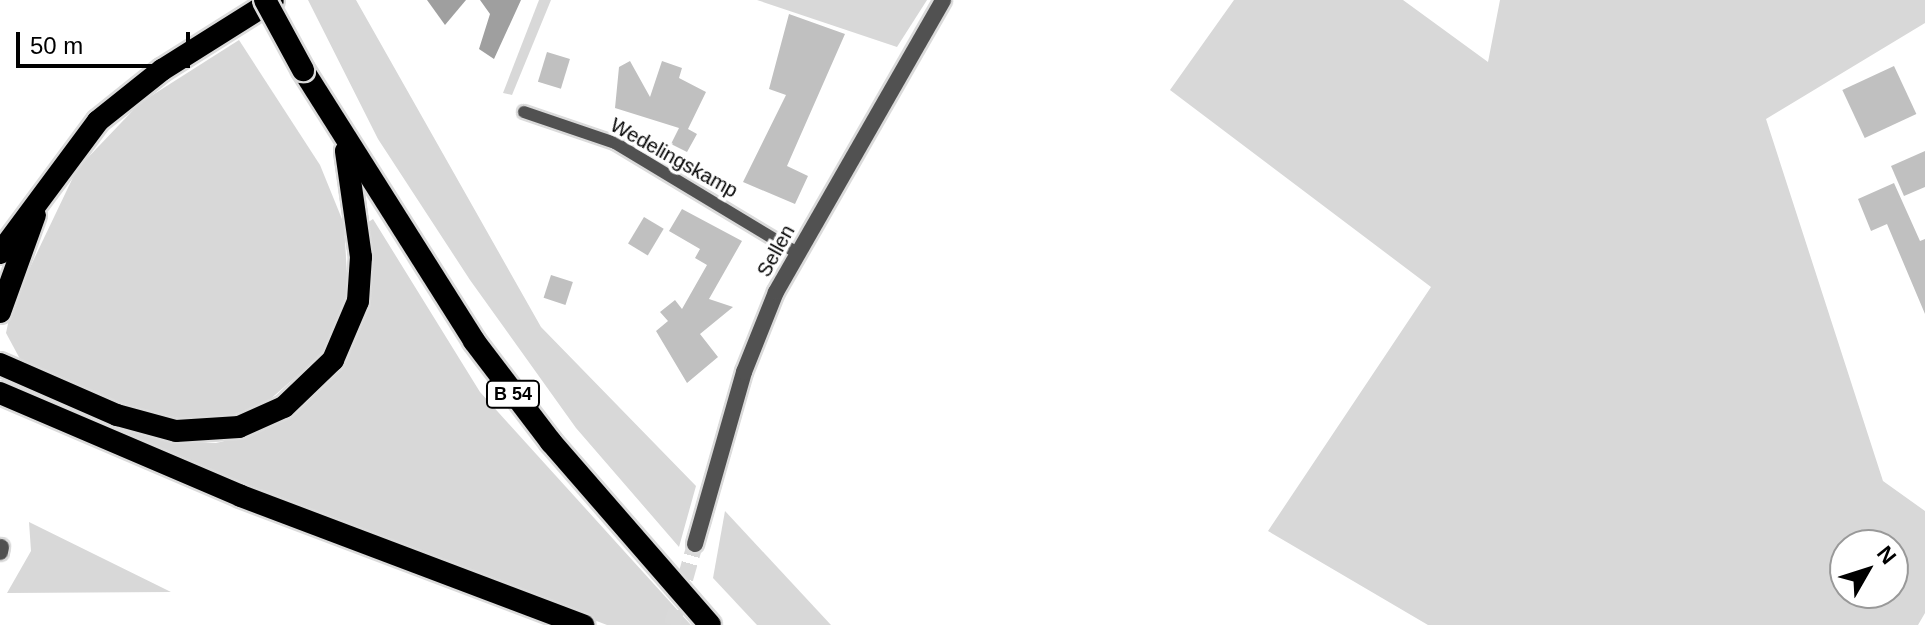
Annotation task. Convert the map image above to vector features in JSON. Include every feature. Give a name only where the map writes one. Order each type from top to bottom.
[{"type":"highway","name":"B 54","points":[[265,0],[345,142],[509,389],[710,625]]},
{"type":"highway","points":[[0,253],[106,114],[273,0]]},
{"type":"highway","points":[[0,364],[117,415],[176,431],[239,427],[284,407],[333,360],[358,301],[361,257],[345,142]]},
{"type":"highway","points":[[0,312],[39,205]]},
{"type":"highway","points":[[0,393],[241,496],[583,625]]},
{"type":"street","name":"Sellen","points":[[695,544],[753,345],[797,253],[943,0]]},
{"type":"lane","name":"Wedelingskamp","points":[[524,112],[615,143],[797,253]]},
{"type":"shaded area","points":[[308,0],[356,0],[541,327],[696,486],[679,547],[576,428],[470,280],[378,139]]},
{"type":"shaded area","points":[[427,0],[466,0],[445,25]]},
{"type":"shaded area","points":[[480,0],[521,0],[494,59],[479,49],[490,14]]},
{"type":"shaded area","points":[[539,0],[551,0],[512,95],[503,93]]},
{"type":"shaded area","points":[[757,0],[927,0],[897,47]]},
{"type":"shaded area","points":[[1234,0],[1403,0],[1488,62],[1500,0],[1925,0],[1925,23],[1766,119],[1883,481],[1925,511],[1925,613],[1918,625],[1428,625],[1268,531],[1431,287],[1170,90]]},
{"type":"shaded area","points":[[239,40],[320,165],[344,224],[348,291],[322,354],[267,402],[227,417],[188,420],[127,407],[20,359],[6,333],[12,305],[77,169],[140,103]]},
{"type":"shaded area","points":[[373,219],[480,392],[691,625],[607,625],[220,477],[7,384],[9,379],[161,440],[216,443],[258,433],[307,403],[350,350],[369,296],[367,223]]},
{"type":"shaded area","points":[[725,511],[831,625],[757,625],[713,578]]},
{"type":"shaded area","points":[[29,522],[171,592],[7,593],[31,551]]},
{"type":"building","points":[[789,14],[845,34],[787,166],[808,176],[795,204],[743,182],[786,95],[769,89]]},
{"type":"building","points":[[547,52],[570,59],[561,89],[538,82]]},
{"type":"building","points":[[630,61],[650,97],[662,61],[682,68],[679,78],[706,92],[688,129],[697,134],[687,152],[671,144],[679,128],[615,108],[619,67]]},
{"type":"building","points":[[1894,66],[1916,114],[1865,138],[1842,90]]},
{"type":"building","points":[[1925,151],[1925,187],[1904,196],[1891,166]]},
{"type":"building","points":[[1894,183],[1920,241],[1925,239],[1925,314],[1887,224],[1871,231],[1858,199]]},
{"type":"building","points":[[682,209],[742,241],[709,299],[733,307],[700,334],[718,357],[687,383],[656,331],[668,321],[660,312],[675,300],[682,309],[707,265],[695,258],[700,249],[669,231]]},
{"type":"building","points":[[644,217],[664,229],[648,255],[628,244]]},
{"type":"building","points":[[551,275],[573,282],[565,305],[544,298]]},
{"type":"tunnel","points":[[672,625],[695,544]]}]
